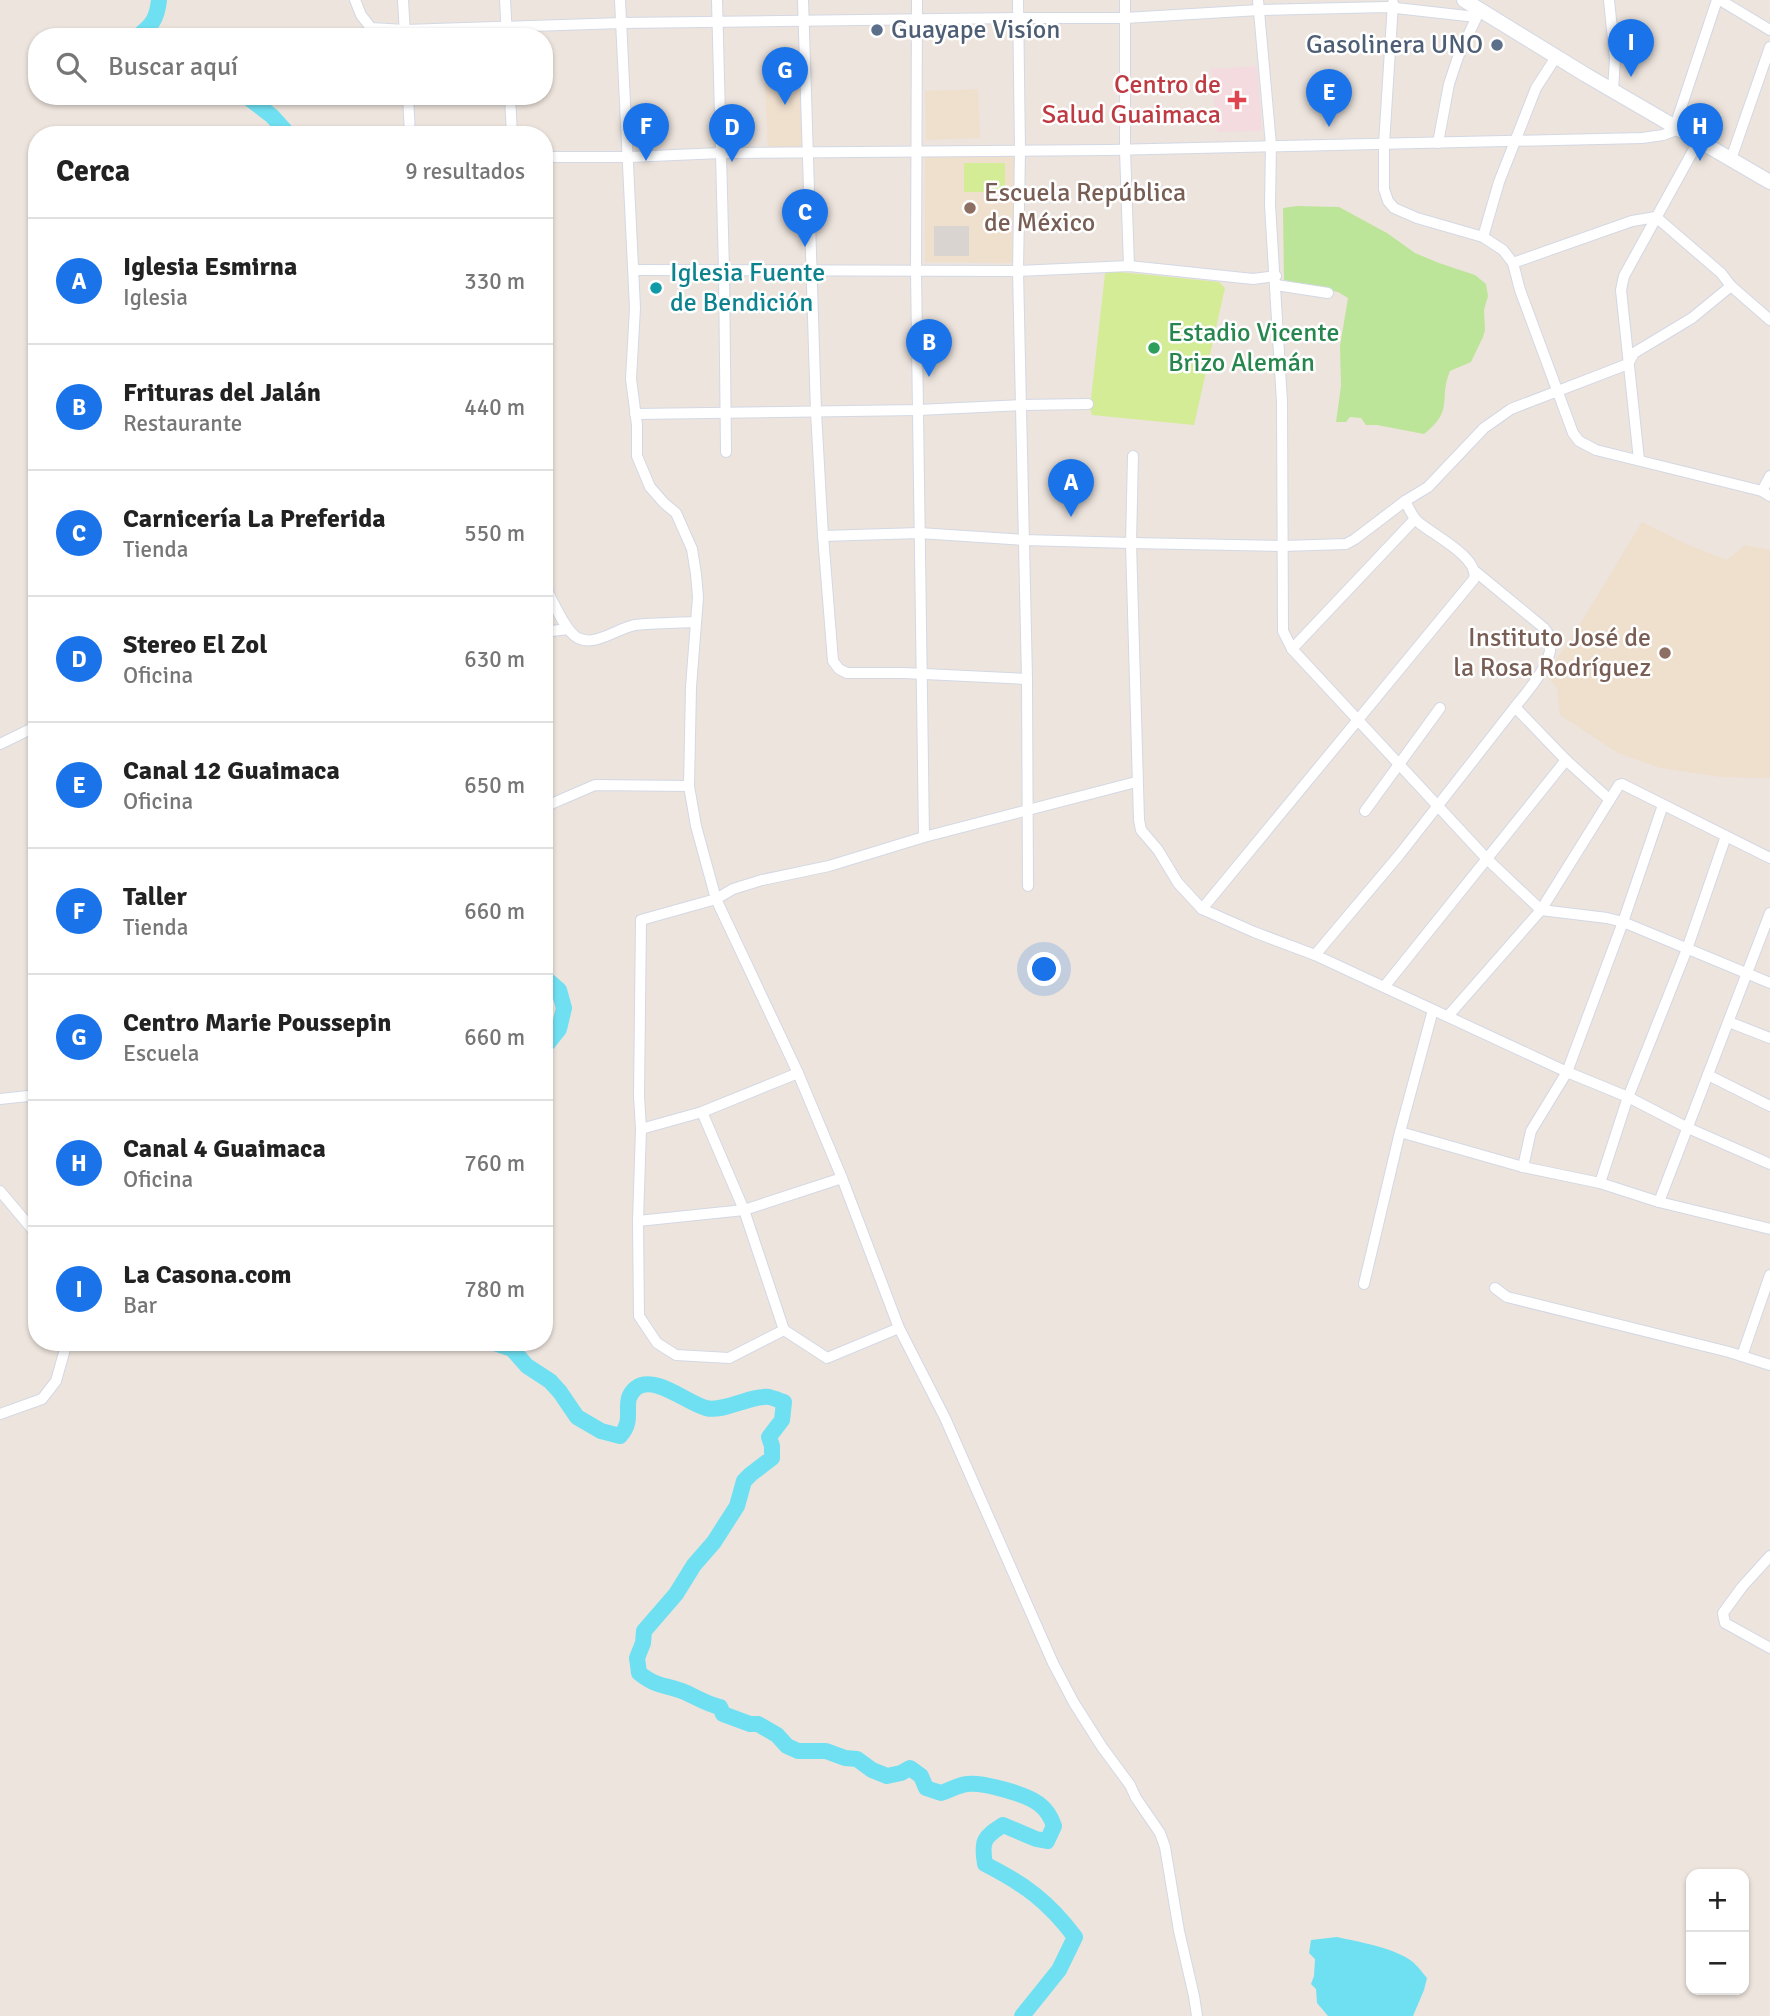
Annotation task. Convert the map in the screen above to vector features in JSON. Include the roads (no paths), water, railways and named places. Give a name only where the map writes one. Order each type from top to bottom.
[{"type":"main road","points":[[1464,0],[1478,13],[1770,182]]},
{"type":"street","points":[[355,0],[370,28]]},
{"type":"street","points":[[403,0],[405,28]]},
{"type":"street","points":[[505,0],[506,28]]},
{"type":"street","points":[[621,0],[634,270],[631,379],[637,456],[650,487],[676,513],[692,550],[698,597],[691,687],[689,786],[696,826],[716,899],[798,1073],[842,1178],[899,1328],[945,1418],[1058,1673],[1102,1747],[1160,1833],[1165,1847],[1197,2016]]},
{"type":"street","points":[[717,0],[726,452]]},
{"type":"street","points":[[803,0],[816,412],[831,654],[836,665],[847,673],[1027,679]]},
{"type":"street","points":[[917,0],[916,270],[924,837]]},
{"type":"street","points":[[1018,0],[1018,271],[1027,679],[1028,886]]},
{"type":"street","points":[[1125,0],[1125,150],[1129,266]]},
{"type":"street","points":[[1609,0],[1615,59],[1613,90]]},
{"type":"street","points":[[553,157],[917,150],[1125,150],[1642,138],[1679,129],[1677,120],[1719,0],[1770,30]]},
{"type":"street","points":[[553,28],[622,23],[1125,18],[1259,5],[1393,4],[1478,13],[1449,84],[1438,143]]},
{"type":"street","points":[[1393,4],[1384,144],[1384,190],[1388,201],[1394,208],[1417,218],[1483,237],[1503,250],[1513,262],[1520,290],[1573,432],[1579,441],[1596,450],[1766,493],[1770,476]]},
{"type":"street","points":[[1259,5],[1271,145],[1270,205],[1282,402],[1285,639],[1487,859],[1541,910],[1623,922],[1770,983]]},
{"type":"street","points":[[1731,159],[1770,47]]},
{"type":"street","points":[[1483,237],[1499,182],[1536,88],[1556,57]]},
{"type":"street","points":[[408,105],[410,126]]},
{"type":"street","points":[[510,105],[512,126]]},
{"type":"street","points":[[1639,460],[1621,290],[1624,276],[1699,140]]},
{"type":"street","points":[[1513,262],[1632,221],[1656,217]]},
{"type":"street","points":[[1656,217],[1770,320]]},
{"type":"street","points":[[634,270],[1018,271],[1129,266],[1276,281],[1328,293]]},
{"type":"street","points":[[823,536],[919,533],[1131,543],[1283,546],[1346,544],[1428,487],[1501,415],[1628,364],[1634,353],[1692,318],[1731,286]]},
{"type":"street","points":[[635,414],[918,410],[1088,404]]},
{"type":"street","points":[[1133,456],[1131,543],[1136,782],[1141,830],[1158,850],[1178,883],[1202,909],[1315,955],[1770,1164]]},
{"type":"street","points":[[1315,955],[1438,806],[1515,707],[1542,670],[1550,649],[1551,638],[1544,628],[1476,572],[1472,564],[1448,542],[1415,519],[1405,501]]},
{"type":"street","points":[[1292,649],[1415,519]]},
{"type":"street","points":[[1202,909],[1359,721],[1474,579],[1476,572]]},
{"type":"street","points":[[553,601],[568,629],[577,638],[587,640],[634,625],[695,622]]},
{"type":"street","points":[[553,631],[568,629]]},
{"type":"street","points":[[1515,707],[1566,760],[1610,800]]},
{"type":"street","points":[[1365,811],[1440,708]]},
{"type":"street","points":[[0,744],[28,730]]},
{"type":"street","points":[[1384,987],[1566,760]]},
{"type":"street","points":[[784,1330],[729,1358],[676,1355],[657,1343],[639,1316],[641,920],[716,899],[733,889],[762,880],[829,866],[924,837],[1136,782]]},
{"type":"street","points":[[1448,1016],[1541,910],[1620,784],[1770,858]]},
{"type":"street","points":[[553,803],[595,785],[689,786]]},
{"type":"street","points":[[1523,1167],[1531,1131],[1567,1072],[1663,805]]},
{"type":"street","points":[[1600,1183],[1726,836]]},
{"type":"street","points":[[1659,1202],[1746,974],[1767,928],[1770,913]]},
{"type":"street","points":[[1364,1284],[1400,1132],[1433,1010]]},
{"type":"street","points":[[1729,1022],[1770,1038]]},
{"type":"street","points":[[641,1129],[702,1112],[798,1073]]},
{"type":"street","points":[[1708,1075],[1770,1107]]},
{"type":"street","points":[[0,1099],[28,1096]]},
{"type":"street","points":[[702,1112],[744,1210],[784,1330],[827,1357],[899,1328]]},
{"type":"street","points":[[1400,1132],[1523,1167],[1600,1183],[1659,1202],[1770,1229]]},
{"type":"street","points":[[638,1221],[744,1210],[842,1178]]},
{"type":"street","points":[[0,1191],[28,1225]]},
{"type":"street","points":[[1742,1356],[1770,1275]]},
{"type":"street","points":[[1494,1288],[1507,1297],[1770,1364]]},
{"type":"street","points":[[0,1414],[42,1399],[56,1381],[64,1351]]},
{"type":"street","points":[[1770,1556],[1723,1613],[1725,1623],[1770,1648]]},
{"type":"water","points":[[1337,1937],[1392,1951],[1416,1965],[1427,1978],[1413,2016],[1328,2016],[1317,2003],[1316,1989],[1311,1984],[1315,1959],[1309,1953],[1311,1940]]},
{"type":"waterway","points":[[147,28],[157,13],[159,0]]},
{"type":"waterway","points":[[258,105],[281,126]]},
{"type":"waterway","points":[[553,985],[559,990],[564,1008],[559,1029],[553,1037]]},
{"type":"waterway","points":[[514,1351],[527,1366],[550,1381],[577,1417],[601,1431],[620,1436],[627,1423],[631,1393],[643,1385],[661,1387],[698,1405],[713,1409],[762,1397],[784,1402],[782,1420],[769,1437],[772,1458],[744,1481],[737,1506],[714,1542],[694,1565],[676,1594],[644,1631],[637,1658],[639,1673],[655,1683],[720,1707],[723,1714],[750,1724],[758,1724],[798,1751],[826,1751],[857,1759],[872,1770],[887,1776],[910,1768],[921,1776],[926,1788],[941,1793],[964,1785],[983,1785],[1015,1793],[1042,1806],[1054,1826],[1047,1841],[1003,1825],[985,1840],[983,1850],[985,1864],[1035,1895],[1075,1937],[1059,1970],[1022,2016]]},
{"type":"place","name":"Guayape Visíon","points":[[877,30]]},
{"type":"place","name":"Gasolinera UNO","points":[[1497,45]]},
{"type":"place","name":"La Casona.com","points":[[1631,77]]},
{"type":"place","name":"Centro de Salud Guaimaca","points":[[1237,100]]},
{"type":"place","name":"Centro Marie Poussepin","points":[[785,105]]},
{"type":"place","name":"Canal 12 Guaimaca","points":[[1329,127]]},
{"type":"place","name":"Taller","points":[[646,161]]},
{"type":"place","name":"Canal 4 Guaimaca","points":[[1700,161]]},
{"type":"place","name":"Stereo El Zol","points":[[732,162]]},
{"type":"place","name":"Escuela República de México","points":[[970,208]]},
{"type":"place","name":"Carnicería La Preferida","points":[[805,247]]},
{"type":"place","name":"Iglesia Fuente de Bendición","points":[[656,288]]},
{"type":"place","name":"Estadio Vicente Brizo Alemán","points":[[1154,348]]},
{"type":"place","name":"Frituras del Jalán","points":[[929,377]]},
{"type":"place","name":"Iglesia Esmirna","points":[[1071,517]]},
{"type":"place","name":"Instituto José de la Rosa Rodríguez","points":[[1665,653]]}]
